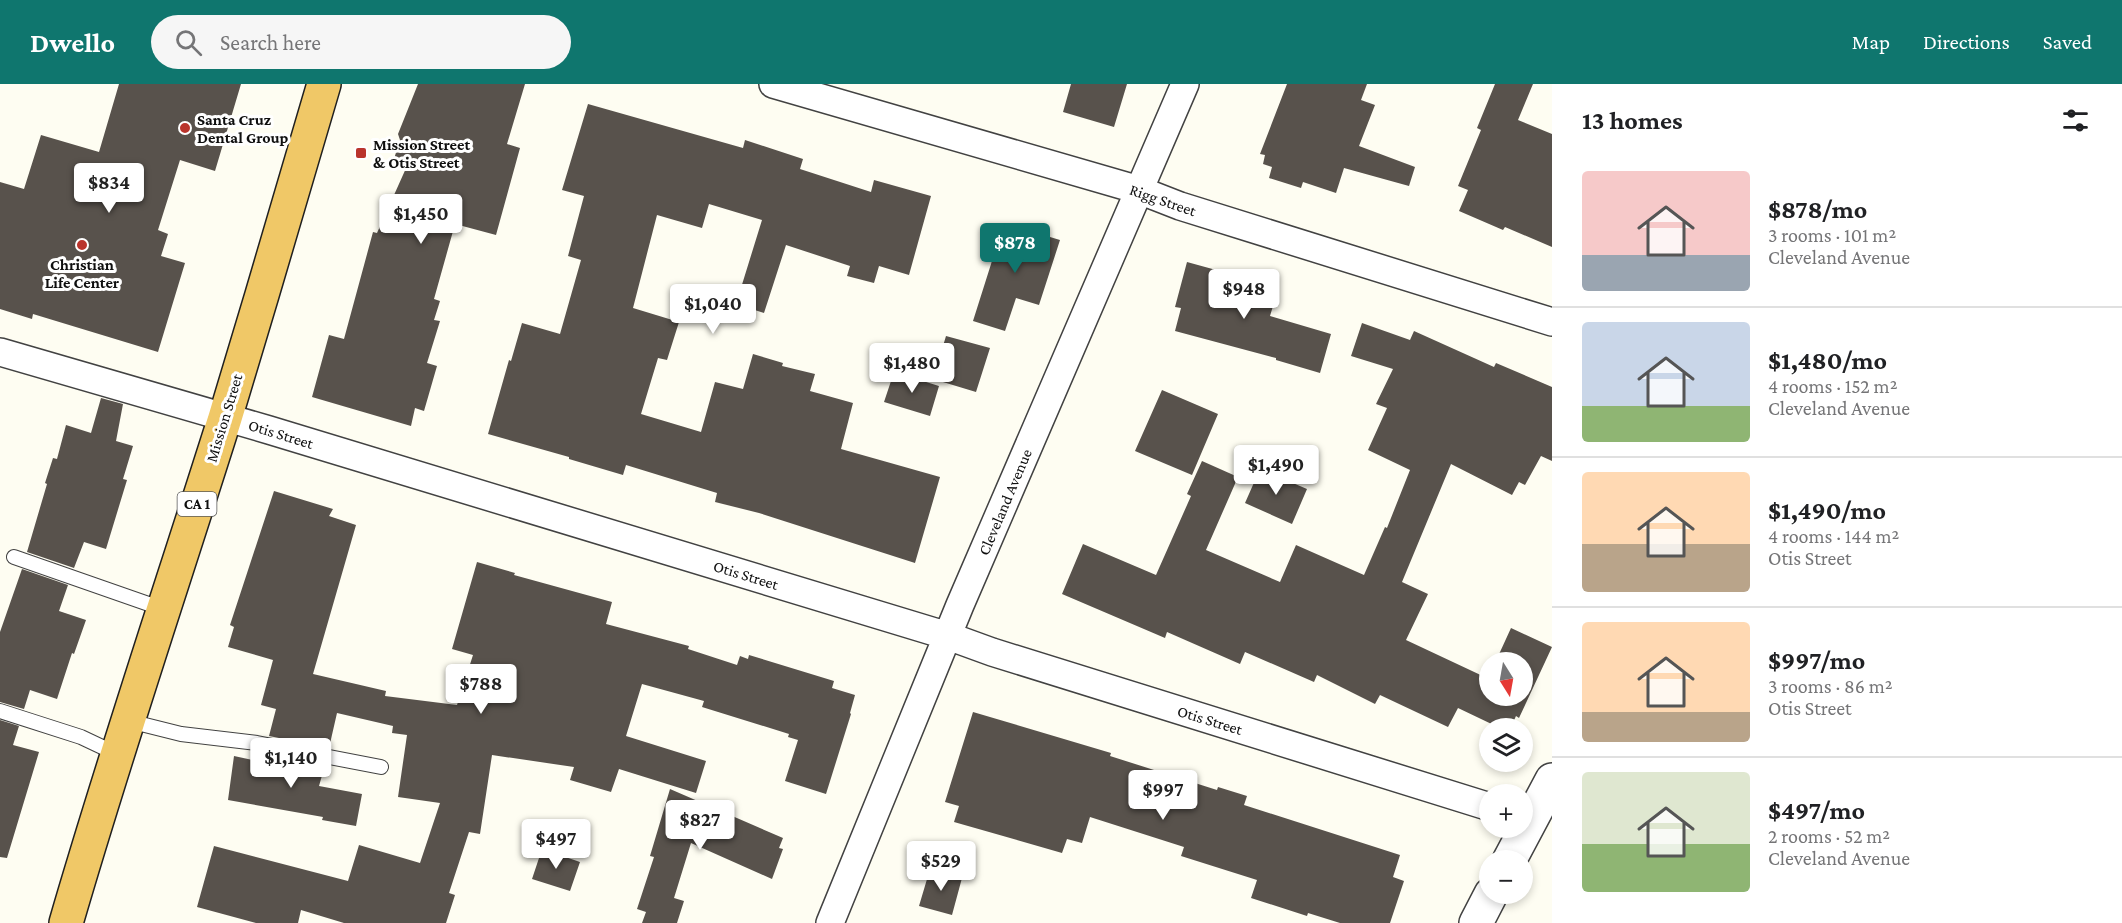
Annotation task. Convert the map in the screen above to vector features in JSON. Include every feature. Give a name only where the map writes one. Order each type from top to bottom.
[{"type":"highway","name":"Mission Street","points":[[66,923],[117,754],[225,417],[324,84]]},
{"type":"street","name":"Rigg Street","points":[[773,84],[1139,190],[1180,206],[1552,322]]},
{"type":"street","name":"Cleveland Avenue","points":[[830,923],[948,636],[1185,84]]},
{"type":"street","name":"Otis Street","points":[[0,352],[225,417],[948,636],[1003,656],[1479,804]]},
{"type":"street","points":[[1533,808],[1552,780]]},
{"type":"street","points":[[1476,923],[1486,904]]},
{"type":"lane","points":[[14,557],[163,609]]},
{"type":"lane","points":[[0,711],[81,737],[117,754]]},
{"type":"lane","points":[[129,721],[181,734],[256,743],[381,767]]},
{"type":"building","name":"Christian Life Center","points":[[119,84],[241,84],[215,171],[180,160],[158,230],[168,234],[161,256],[185,263],[158,352],[33,314],[32,319],[0,309],[0,182],[24,189],[41,135],[99,152]]},
{"type":"building","points":[[418,84],[525,84],[507,144],[520,148],[496,235],[455,224],[434,299],[440,301],[434,320],[440,321],[427,363],[437,366],[424,411],[415,408],[411,426],[312,397],[329,335],[344,339],[373,232],[377,233],[407,166],[393,162],[400,140],[398,134]]},
{"type":"building","points":[[1071,84],[1127,84],[1114,127],[1063,112]]},
{"type":"building","points":[[1287,84],[1367,84],[1361,100],[1375,105],[1359,146],[1415,167],[1409,186],[1344,168],[1336,193],[1303,182],[1301,188],[1269,178],[1272,167],[1263,164],[1265,155],[1260,154]]},
{"type":"building","points":[[1495,84],[1533,84],[1518,120],[1552,134],[1552,247],[1505,227],[1503,230],[1459,211],[1468,190],[1458,186],[1481,130],[1477,128]]},
{"type":"building","points":[[588,104],[743,148],[745,140],[803,159],[800,169],[871,192],[874,180],[931,196],[909,275],[879,266],[874,283],[847,276],[850,266],[786,245],[764,313],[736,304],[762,220],[709,204],[702,228],[657,215],[633,308],[679,322],[667,360],[658,358],[641,414],[701,432],[715,382],[743,389],[753,354],[783,363],[782,366],[815,374],[810,391],[853,403],[841,449],[940,477],[915,563],[759,513],[715,502],[717,493],[626,465],[623,475],[488,434],[522,323],[560,334],[581,260],[568,256],[584,196],[562,190]]},
{"type":"building","points":[[1004,223],[1060,240],[1039,305],[1016,298],[1005,331],[973,321]]},
{"type":"building","points":[[1187,262],[1227,273],[1225,282],[1276,296],[1270,316],[1331,334],[1320,373],[1276,360],[1276,358],[1175,331],[1181,308],[1175,307]]},
{"type":"building","points":[[1362,323],[1410,340],[1414,331],[1494,367],[1496,363],[1552,387],[1552,461],[1541,456],[1525,485],[1519,482],[1512,495],[1451,464],[1402,582],[1428,594],[1406,640],[1479,674],[1479,706],[1525,706],[1519,718],[1516,716],[1515,718],[1479,718],[1458,708],[1448,727],[1380,695],[1375,704],[1317,675],[1314,682],[1245,652],[1240,664],[1167,632],[1165,638],[1062,594],[1083,544],[1156,575],[1191,496],[1187,494],[1202,461],[1238,477],[1206,550],[1280,582],[1296,545],[1364,575],[1385,527],[1387,528],[1410,470],[1368,450],[1387,408],[1376,404],[1393,369],[1351,356]]},
{"type":"building","points":[[946,336],[990,348],[976,392],[933,379]]},
{"type":"building","points":[[894,372],[939,386],[930,416],[884,402]]},
{"type":"building","points":[[1162,390],[1218,414],[1192,475],[1135,451]]},
{"type":"building","points":[[101,398],[123,404],[116,441],[133,446],[123,479],[127,480],[106,549],[84,542],[74,568],[27,552],[47,484],[45,483],[53,458],[57,459],[66,425],[91,433]]},
{"type":"building","points":[[1260,469],[1307,489],[1292,524],[1245,503]]},
{"type":"building","points":[[274,491],[333,509],[329,516],[356,525],[313,674],[386,691],[385,696],[457,705],[473,655],[452,649],[477,562],[515,573],[514,575],[612,602],[606,624],[689,646],[688,649],[737,665],[740,656],[748,659],[749,655],[834,681],[832,688],[855,695],[826,794],[785,781],[798,740],[788,737],[789,734],[702,707],[704,701],[642,684],[626,736],[706,761],[696,793],[619,769],[611,792],[570,780],[574,767],[492,755],[480,834],[469,832],[449,893],[455,895],[446,923],[344,923],[301,910],[298,923],[256,923],[197,907],[214,846],[348,881],[359,845],[420,863],[440,803],[398,797],[407,735],[392,733],[393,726],[337,713],[329,748],[269,736],[276,709],[261,705],[273,660],[228,647],[234,627],[230,625]]},
{"type":"building","points":[[22,569],[68,585],[59,611],[86,620],[57,699],[30,690],[24,709],[0,702],[0,632]]},
{"type":"building","points":[[1511,628],[1552,647],[1533,688],[1533,652],[1500,652]]},
{"type":"building","points":[[973,712],[1111,753],[1110,756],[1217,790],[1218,787],[1247,796],[1244,805],[1400,855],[1393,877],[1404,881],[1390,923],[1340,923],[1308,913],[1307,916],[1251,898],[1257,880],[1181,856],[1184,847],[1090,817],[1082,843],[1067,839],[1062,853],[954,822],[959,806],[945,802]]},
{"type":"building","points":[[0,720],[19,726],[13,745],[39,752],[7,858],[0,857]]},
{"type":"building","points":[[264,754],[325,765],[319,786],[362,794],[356,826],[322,820],[323,817],[228,800],[234,756],[262,762]]},
{"type":"building","points":[[670,789],[783,838],[779,848],[783,849],[772,879],[691,843],[674,898],[684,901],[677,923],[642,923],[646,912],[637,909],[654,857],[650,856]]},
{"type":"building","points":[[542,849],[580,862],[570,891],[532,879]]},
{"type":"building","points":[[930,869],[962,878],[952,915],[919,906]]},
{"type":"place","name":"Santa Cruz Dental Group","points":[[185,128]]},
{"type":"place","name":"Mission Street & Otis Street","points":[[361,153]]},
{"type":"place","name":"Christian Life Center","points":[[82,245]]}]
